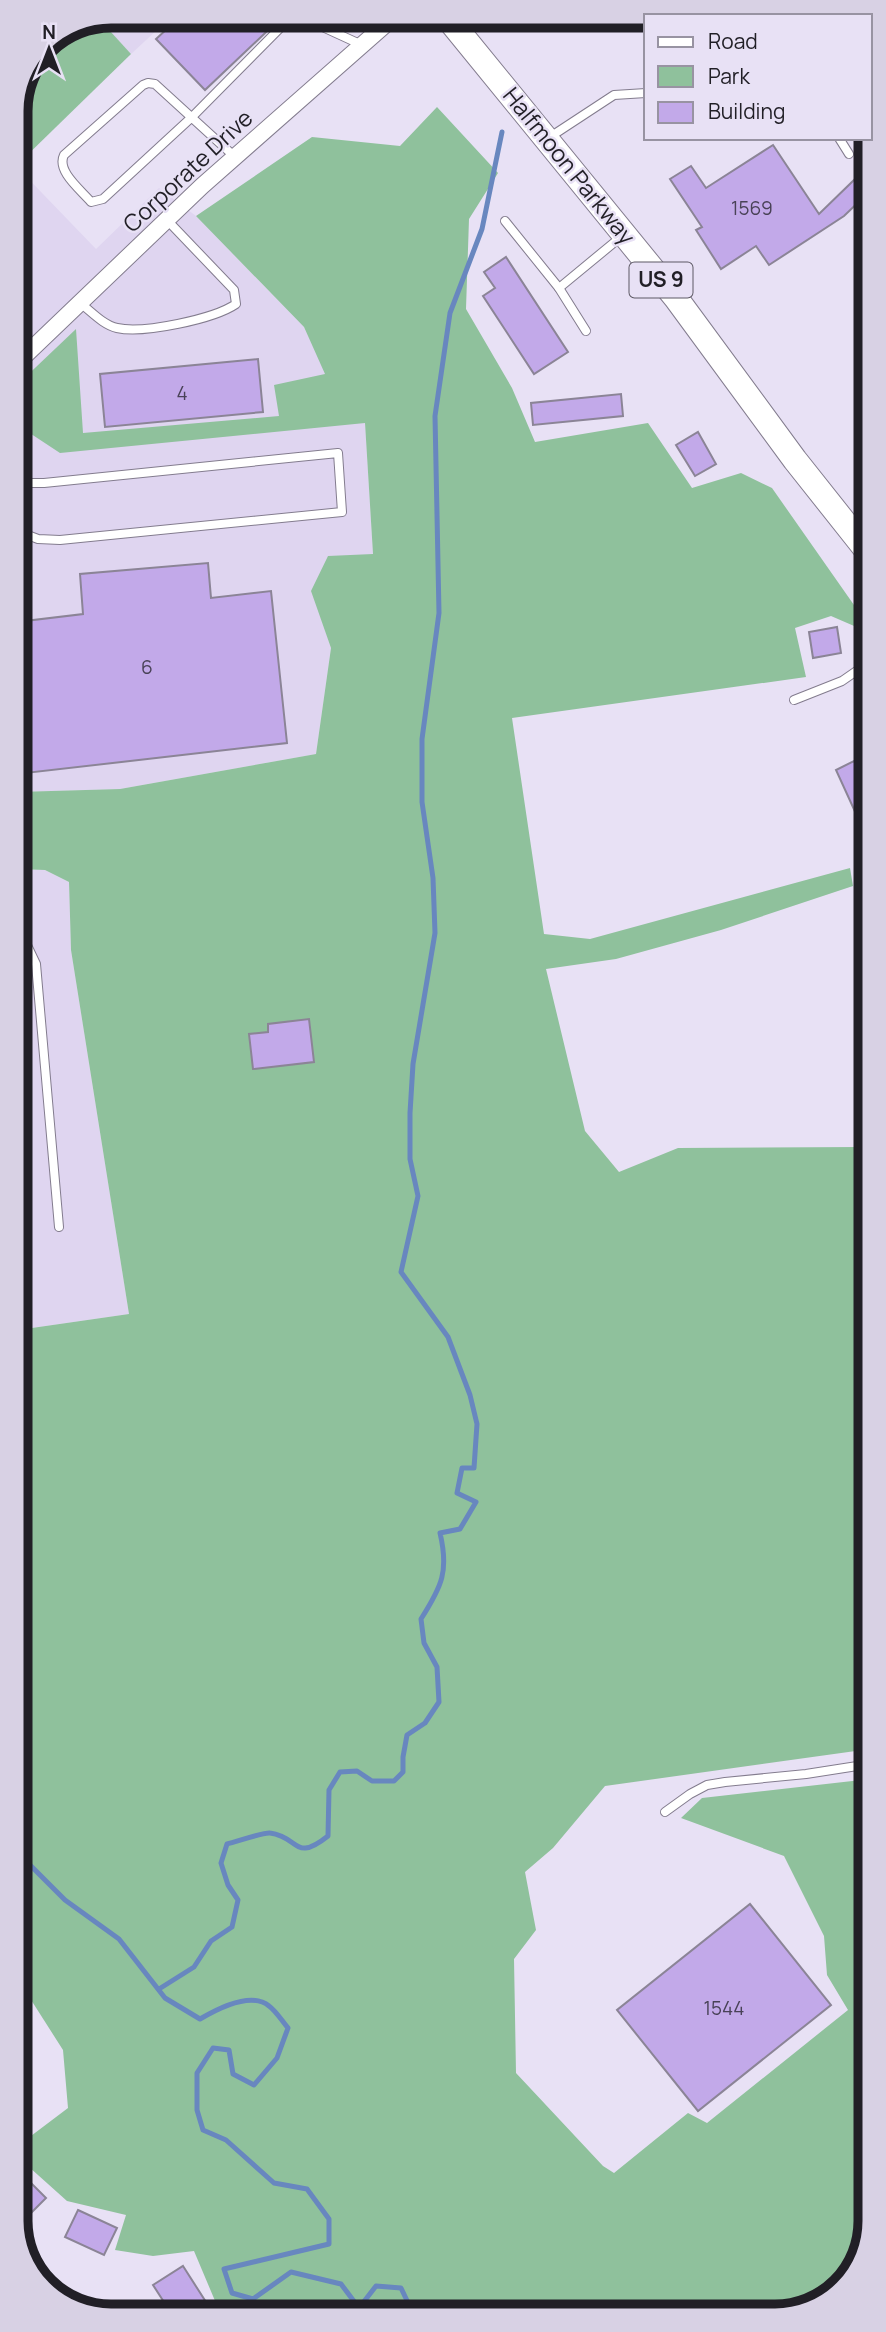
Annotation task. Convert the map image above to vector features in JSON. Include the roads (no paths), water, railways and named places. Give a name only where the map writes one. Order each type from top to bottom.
[{"type":"main road","name":"Halfmoon Parkway","points":[[456,28],[676,298],[795,460],[858,539]]},
{"type":"street","name":"Corporate Drive","points":[[28,353],[235,157],[381,28]]},
{"type":"lane","points":[[235,157],[192,117],[155,84],[148,83],[64,155],[61,161],[63,169],[91,202],[103,199],[192,117],[280,28]]},
{"type":"lane","points":[[325,28],[362,45]]},
{"type":"lane","points":[[547,139],[614,95],[644,93]]},
{"type":"lane","points":[[840,140],[849,154]]},
{"type":"lane","points":[[80,303],[106,323],[118,328],[167,327],[211,316],[236,304],[234,290],[167,220]]},
{"type":"lane","points":[[505,221],[559,288],[586,331]]},
{"type":"lane","points":[[559,288],[624,234]]},
{"type":"lane","points":[[28,483],[338,453],[342,512],[60,540],[38,540],[28,536]]},
{"type":"lane","points":[[794,700],[842,681],[858,670]]},
{"type":"lane","points":[[28,948],[36,964],[59,1227]]},
{"type":"lane","points":[[665,1812],[690,1794],[707,1786],[858,1766]]},
{"type":"waterway","points":[[159,1989],[194,1967],[211,1941],[232,1927],[238,1900],[228,1885],[221,1863],[227,1844],[270,1833],[280,1835],[303,1848],[317,1844],[328,1836],[329,1790],[340,1772],[357,1771],[372,1781],[394,1781],[403,1772],[407,1735],[425,1723],[439,1702],[437,1667],[424,1643],[421,1619],[442,1578],[444,1558],[440,1533],[460,1529],[476,1502],[457,1493],[462,1468],[474,1468],[477,1424],[470,1395],[448,1337],[401,1272],[418,1196],[410,1159],[413,1064],[435,933],[433,878],[422,802],[422,739],[439,613],[435,416],[450,313],[482,229],[502,132]]},
{"type":"waterway","points":[[28,1863],[65,1900],[119,1939],[165,1998],[200,2019],[234,2003],[253,2000],[262,2002],[269,2006],[288,2028],[277,2058],[254,2085],[233,2074],[229,2050],[213,2048],[197,2073],[197,2110],[203,2130],[226,2140],[274,2183],[307,2189],[329,2219],[329,2244],[224,2269],[232,2293],[253,2299],[291,2272],[341,2284],[356,2304]]},
{"type":"waterway","points":[[362,2304],[376,2286],[401,2288],[409,2304]]}]
